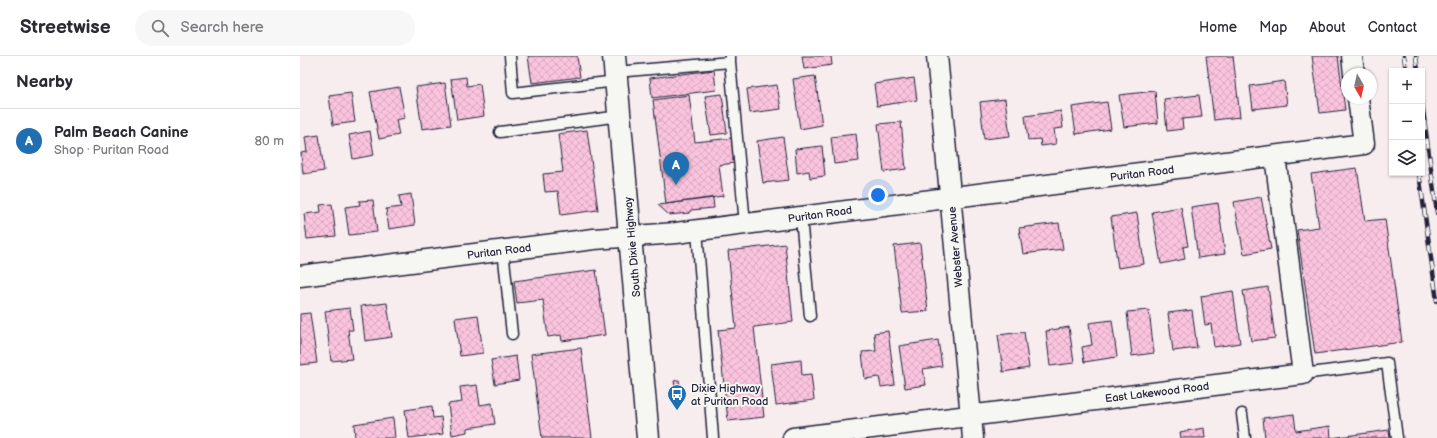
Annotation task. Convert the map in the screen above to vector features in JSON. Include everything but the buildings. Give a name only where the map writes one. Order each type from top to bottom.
[{"type":"main road","name":"South Dixie Highway","points":[[616,69],[648,438]]},
{"type":"street","name":"Webster Avenue","points":[[937,56],[973,438]]},
{"type":"street","points":[[1352,56],[1353,68]]},
{"type":"street","name":"Puritan Road","points":[[300,276],[503,250],[697,230],[1364,144],[1359,104]]},
{"type":"street","points":[[1275,156],[1303,374]]},
{"type":"street","name":"East Lakewood Road","points":[[793,438],[1303,374]]},
{"type":"lane","points":[[510,56],[513,93],[616,69],[730,59],[745,224]]},
{"type":"lane","points":[[500,132],[620,116]]},
{"type":"lane","points":[[801,217],[810,316]]},
{"type":"lane","points":[[697,230],[714,438]]},
{"type":"lane","points":[[503,250],[512,334]]},
{"type":"lane","points":[[1303,374],[1387,363],[1397,438]]},
{"type":"lane","points":[[1242,414],[1245,438]]},
{"type":"railway","points":[[1404,56],[1406,68]]},
{"type":"railway","points":[[1416,56],[1418,68]]},
{"type":"railway","points":[[1422,104],[1437,213]]},
{"type":"railway","points":[[1419,176],[1437,301]]},
{"type":"place","name":"Palm Beach Canine","points":[[676,185]]},
{"type":"place","name":"Dixie Highway at Puritan Road","points":[[677,411]]}]
